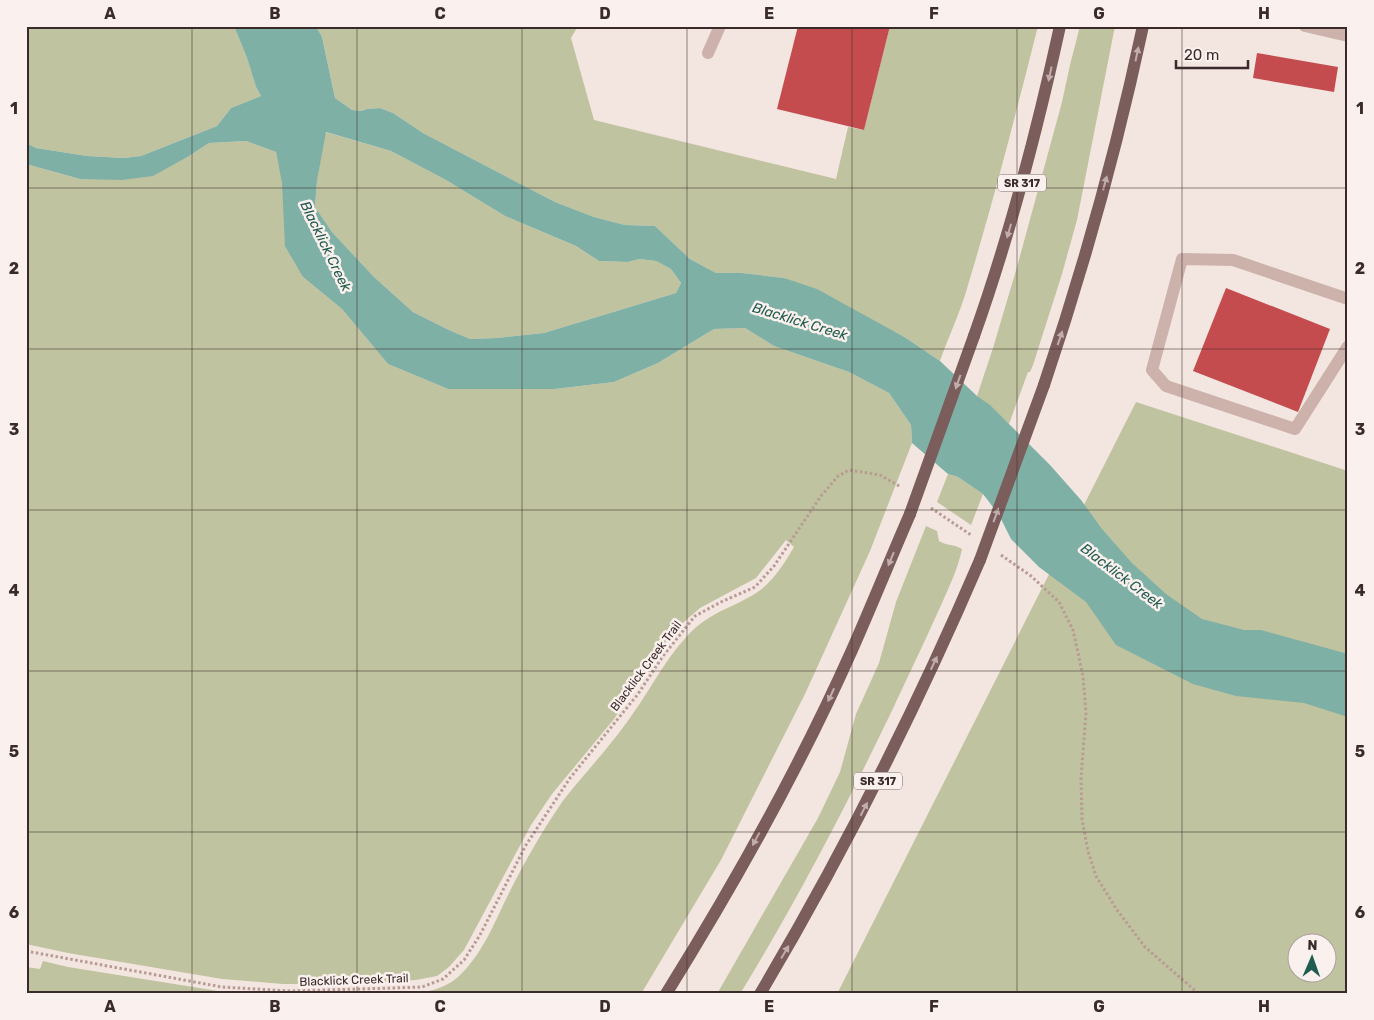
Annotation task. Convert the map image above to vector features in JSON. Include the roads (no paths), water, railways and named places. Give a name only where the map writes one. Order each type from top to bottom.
[{"type":"main road","name":"SR 317","points":[[666,994],[715,916],[817,724],[852,651],[910,514],[1007,238],[1042,110],[1060,26]]},
{"type":"main road","name":"SR 317","points":[[760,994],[793,939],[861,814],[922,690],[980,560],[1069,311],[1122,119],[1143,26]]},
{"type":"lane","points":[[708,53],[720,26]]},
{"type":"lane","points":[[1305,26],[1348,36]]},
{"type":"lane","points":[[1348,299],[1233,260],[1182,259],[1152,370],[1166,386],[1295,430],[1348,346]]},
{"type":"water","name":"Blacklick Creek","points":[[234,26],[316,26],[322,37],[335,98],[352,110],[361,111],[380,108],[393,113],[423,133],[555,202],[594,217],[625,225],[655,226],[690,259],[716,273],[742,273],[784,278],[817,289],[906,338],[940,361],[977,396],[990,405],[1050,465],[1132,563],[1166,594],[1202,619],[1244,630],[1261,630],[1348,654],[1348,717],[1304,703],[1236,696],[1193,684],[1116,645],[1086,602],[1039,567],[1011,539],[999,515],[983,494],[958,477],[948,474],[912,443],[911,425],[889,393],[849,372],[774,346],[745,328],[714,329],[658,363],[614,382],[555,389],[448,389],[388,364],[342,309],[303,277],[285,246],[282,183],[276,152],[246,141],[209,143],[153,176],[122,180],[80,179],[26,164],[26,143],[36,148],[87,156],[124,158],[141,156],[217,126],[231,108],[261,96],[256,87]],"holes":[[[326,132],[391,151],[446,180],[505,216],[576,246],[599,261],[628,262],[639,259],[656,261],[671,269],[681,283],[676,293],[544,333],[470,339],[449,330],[413,312],[374,277],[332,232],[315,207],[317,181]]]}]
